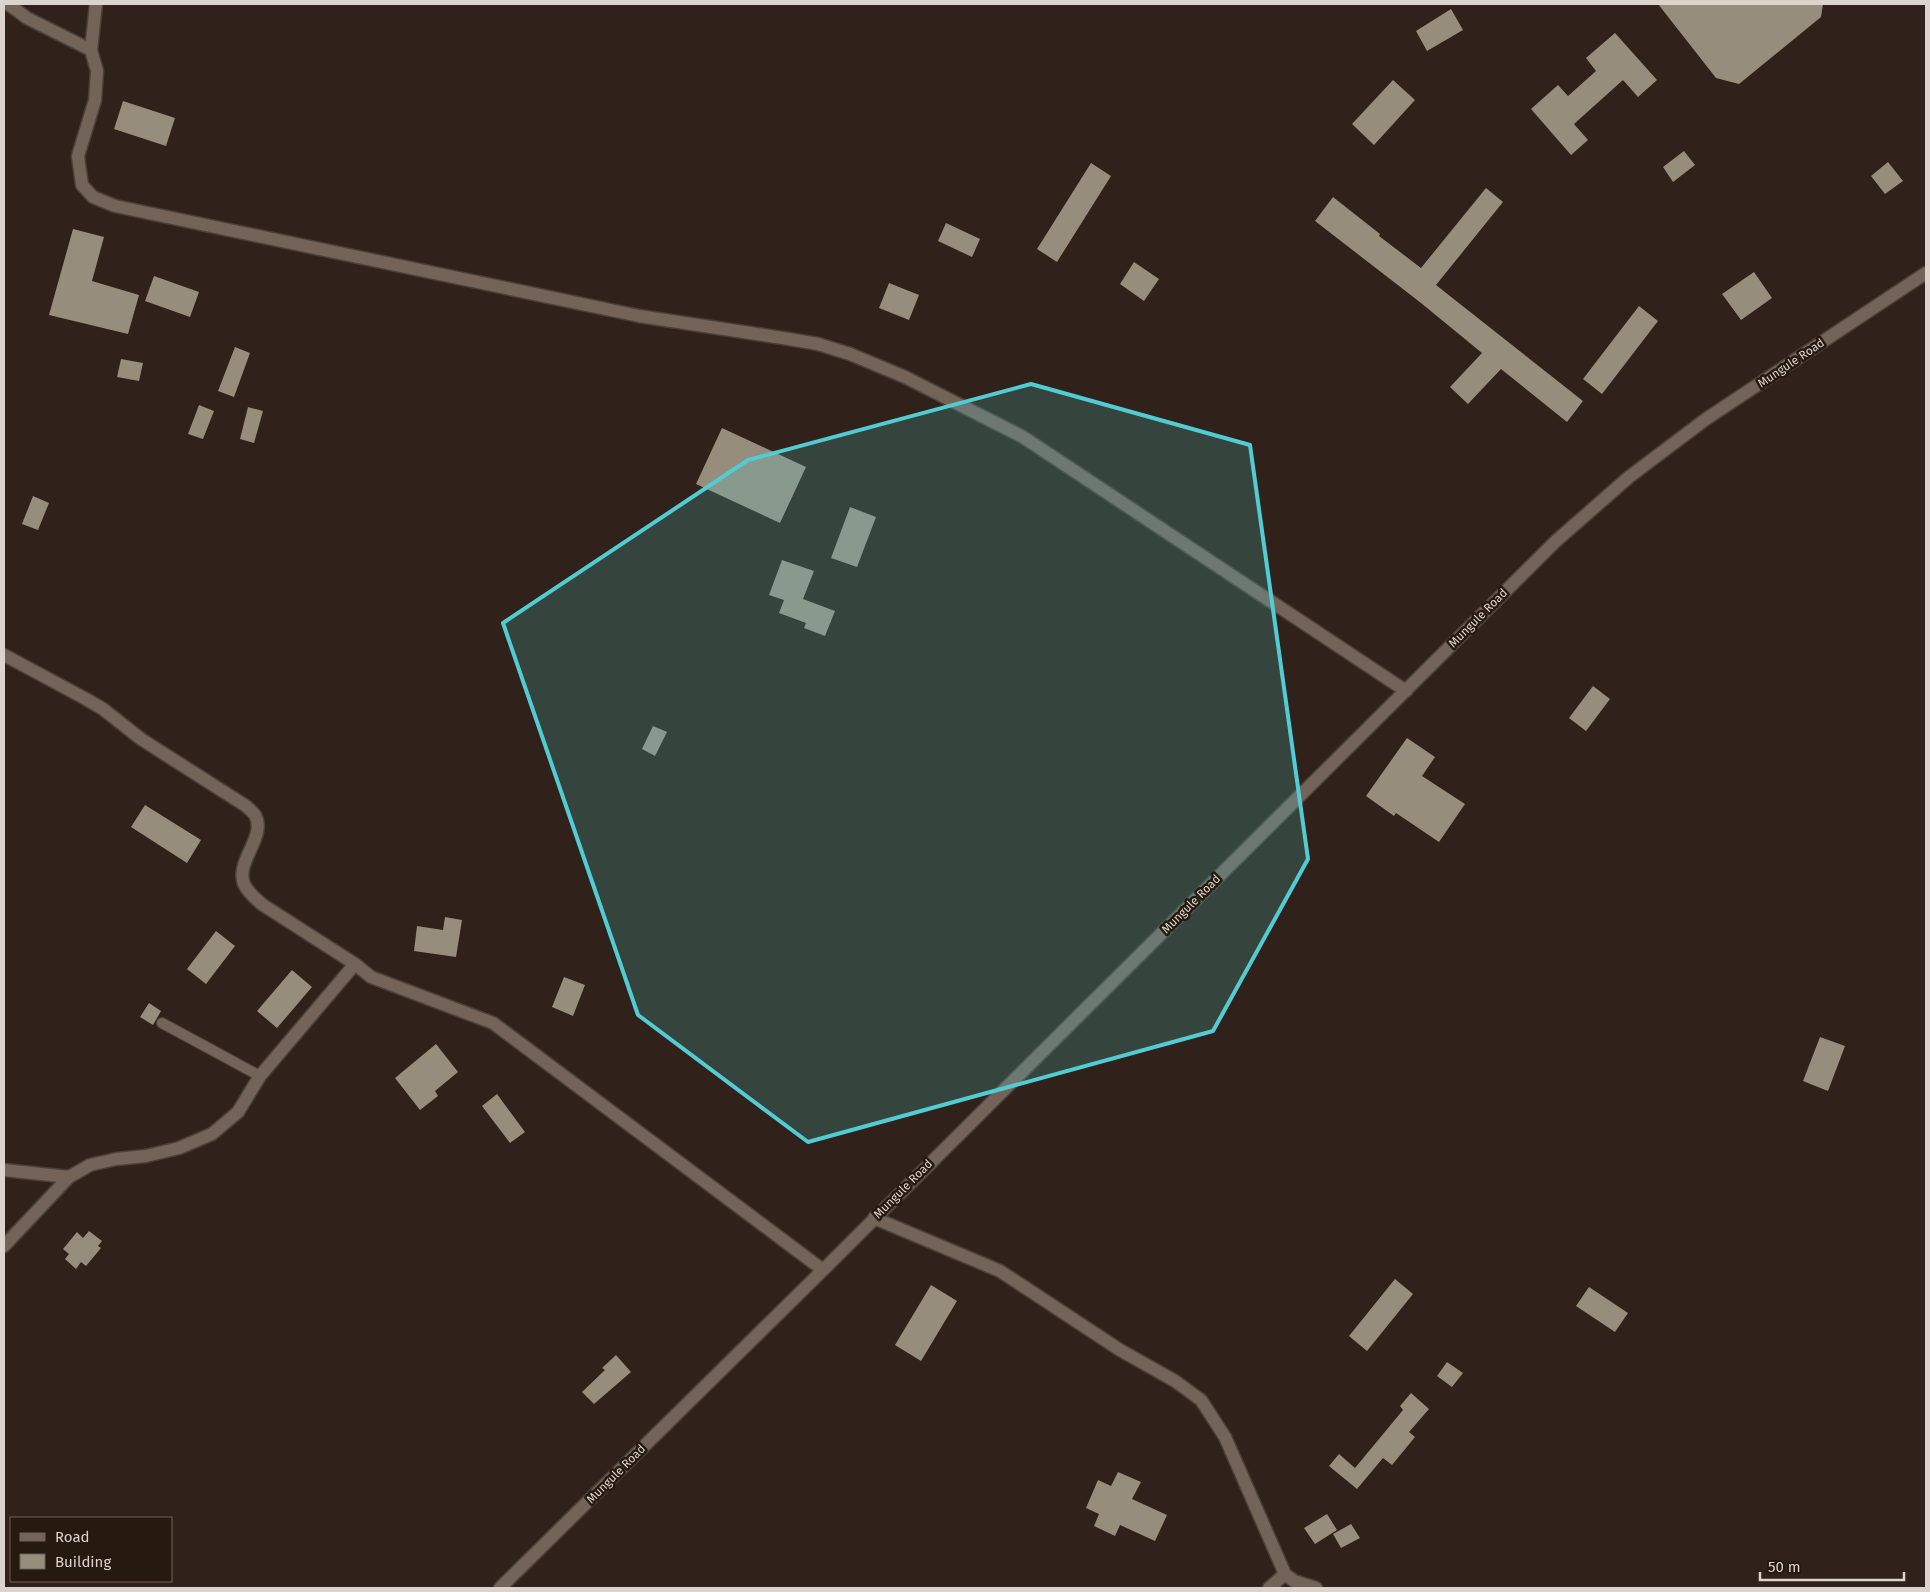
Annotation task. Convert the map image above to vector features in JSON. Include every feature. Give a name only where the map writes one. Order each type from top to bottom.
[{"type":"street","points":[[8,4],[27,18],[91,50]]},
{"type":"street","points":[[96,4],[91,50],[97,71],[95,100],[78,156],[82,185],[93,198],[115,206],[639,316],[789,338],[818,344],[850,354],[914,382],[1023,437],[1406,691]]},
{"type":"street","name":"Mungule Road","points":[[500,1588],[1406,691],[1493,601],[1556,541],[1629,477],[1706,419],[1926,273]]},
{"type":"street","points":[[4,655],[94,704],[141,739],[246,806],[254,814],[257,825],[243,869],[244,883],[250,894],[263,905],[355,964],[371,977],[493,1023],[823,1270]]},
{"type":"street","points":[[4,1246],[68,1177],[90,1165],[116,1159],[146,1156],[179,1148],[212,1134],[238,1112],[260,1076],[355,964]]},
{"type":"street","points":[[4,1170],[68,1177]]},
{"type":"street","points":[[874,1218],[1000,1271],[1120,1350],[1175,1381],[1201,1400],[1225,1437],[1285,1574],[1294,1581],[1316,1588]]},
{"type":"street","points":[[1270,1588],[1285,1574]]},
{"type":"lane","points":[[162,1023],[260,1076]]},
{"type":"highlighted area","points":[[1031,384],[1250,445],[1308,859],[1213,1031],[808,1142],[638,1015],[503,623],[748,460]]},
{"type":"building","points":[[1658,4],[1823,4],[1821,17],[1739,84],[1716,78]]},
{"type":"building","points":[[1451,9],[1463,30],[1427,51],[1416,31]]},
{"type":"building","points":[[1615,33],[1657,80],[1638,97],[1623,80],[1574,124],[1588,140],[1571,155],[1531,109],[1558,85],[1568,96],[1596,71],[1586,58]]},
{"type":"building","points":[[1393,80],[1415,100],[1374,145],[1352,124]]},
{"type":"building","points":[[123,101],[175,118],[166,146],[114,129]]},
{"type":"building","points":[[1684,151],[1695,165],[1673,182],[1663,167]]},
{"type":"building","points":[[1888,162],[1903,181],[1885,194],[1871,176]]},
{"type":"building","points":[[1091,163],[1111,176],[1057,262],[1037,249]]},
{"type":"building","points":[[1486,188],[1503,202],[1436,285],[1583,401],[1567,422],[1501,369],[1468,404],[1450,387],[1482,353],[1315,221],[1333,197],[1421,268]]},
{"type":"building","points":[[946,223],[980,239],[972,257],[938,241]]},
{"type":"building","points":[[73,229],[104,237],[92,281],[139,295],[128,334],[49,315]]},
{"type":"building","points":[[1134,262],[1159,279],[1144,301],[1120,284]]},
{"type":"building","points":[[1754,272],[1772,298],[1741,320],[1722,294]]},
{"type":"building","points":[[154,276],[199,292],[190,317],[145,301]]},
{"type":"building","points":[[889,283],[919,295],[909,320],[879,308]]},
{"type":"building","points":[[1639,306],[1658,321],[1602,394],[1583,379]]},
{"type":"building","points":[[235,347],[250,353],[234,397],[218,391]]},
{"type":"building","points":[[121,359],[143,363],[139,381],[117,377]]},
{"type":"building","points":[[199,405],[214,411],[203,439],[188,434]]},
{"type":"building","points":[[248,407],[263,411],[254,443],[240,439]]},
{"type":"building","points":[[722,428],[806,467],[780,523],[696,484]]},
{"type":"building","points":[[33,496],[49,503],[38,530],[22,524]]},
{"type":"building","points":[[850,507],[876,517],[857,567],[831,558]]},
{"type":"building","points":[[782,560],[814,571],[803,599],[835,611],[825,636],[804,628],[806,623],[779,613],[784,600],[769,595]]},
{"type":"building","points":[[1593,686],[1610,699],[1586,731],[1569,718]]},
{"type":"building","points":[[653,726],[667,732],[655,756],[642,749]]},
{"type":"building","points":[[1407,738],[1435,757],[1422,776],[1465,804],[1439,842],[1396,813],[1394,816],[1366,796]]},
{"type":"building","points":[[145,805],[201,840],[187,863],[131,827]]},
{"type":"building","points":[[445,917],[462,920],[456,957],[414,951],[417,926],[443,930]]},
{"type":"building","points":[[216,931],[235,946],[206,984],[187,969]]},
{"type":"building","points":[[292,970],[312,987],[277,1028],[257,1011]]},
{"type":"building","points":[[564,977],[585,985],[573,1016],[552,1007]]},
{"type":"building","points":[[149,1003],[161,1011],[153,1025],[140,1017]]},
{"type":"building","points":[[1820,1037],[1845,1046],[1828,1091],[1803,1081]]},
{"type":"building","points":[[436,1044],[458,1072],[435,1091],[438,1096],[420,1110],[395,1078]]},
{"type":"building","points":[[497,1094],[525,1132],[510,1143],[482,1106]]},
{"type":"building","points":[[89,1231],[102,1241],[98,1246],[101,1248],[86,1266],[81,1262],[76,1269],[65,1259],[69,1254],[63,1249],[77,1232],[83,1238]]},
{"type":"building","points":[[1395,1279],[1413,1294],[1367,1351],[1349,1336]]},
{"type":"building","points":[[931,1285],[957,1301],[921,1361],[895,1345]]},
{"type":"building","points":[[1589,1287],[1628,1313],[1615,1332],[1576,1306]]},
{"type":"building","points":[[616,1355],[631,1372],[594,1404],[582,1392],[605,1370],[602,1368]]},
{"type":"building","points":[[1447,1362],[1463,1373],[1452,1387],[1437,1376]]},
{"type":"building","points":[[1411,1393],[1429,1409],[1409,1432],[1415,1437],[1392,1465],[1383,1458],[1357,1489],[1329,1466],[1339,1454],[1355,1468],[1403,1410],[1400,1406]]},
{"type":"building","points":[[1118,1472],[1141,1482],[1132,1499],[1167,1515],[1155,1541],[1120,1525],[1115,1536],[1094,1526],[1099,1514],[1086,1508],[1098,1480],[1111,1486]]},
{"type":"building","points":[[1327,1514],[1337,1530],[1315,1544],[1304,1528]]},
{"type":"building","points":[[1351,1524],[1360,1538],[1341,1548],[1333,1534]]}]
